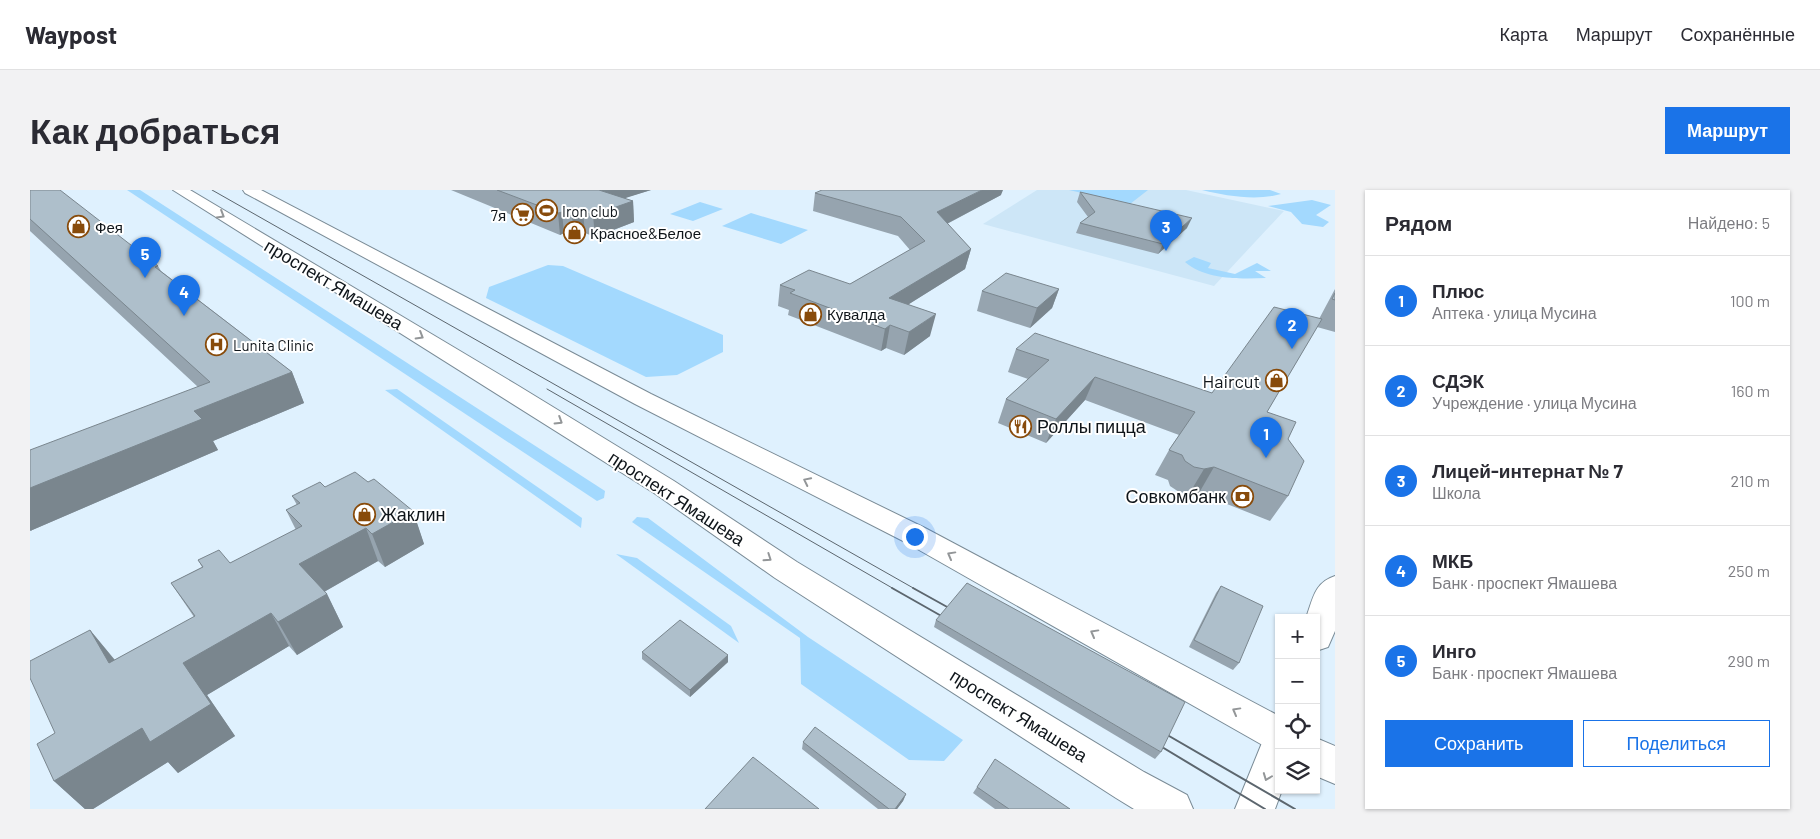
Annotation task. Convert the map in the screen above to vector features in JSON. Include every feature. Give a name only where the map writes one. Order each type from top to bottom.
[{"type":"main road","name":"проспект Ямашева","points":[[180,190],[509,390],[664,487],[786,570],[1130,785],[1173,809]]},
{"type":"main road","points":[[250,190],[643,399],[915,535],[1275,733]]},
{"type":"main road","points":[[1320,626],[1330,595],[1335,588]]},
{"type":"main road","points":[[1255,809],[1278,749]]},
{"type":"main road","points":[[1320,758],[1335,766]]},
{"type":"shaded area","points":[[127,190],[140,190],[605,491],[604,498],[597,501]]},
{"type":"shaded area","points":[[1037,190],[1186,190],[1284,211],[1214,286],[983,224]]},
{"type":"shaded area","points":[[1069,190],[1148,190],[1130,204]]},
{"type":"shaded area","points":[[1202,190],[1270,190],[1281,194],[1262,197],[1242,197]]},
{"type":"shaded area","points":[[1312,200],[1331,205],[1316,215],[1329,222],[1323,227],[1302,224],[1291,212],[1268,206]]},
{"type":"shaded area","points":[[700,202],[723,209],[693,221],[670,214]]},
{"type":"shaded area","points":[[751,213],[808,230],[781,244],[722,226]]},
{"type":"shaded area","points":[[1194,257],[1211,263],[1208,268],[1235,274],[1257,263],[1271,271],[1255,271],[1266,278],[1234,278],[1213,275],[1193,268],[1185,262]]},
{"type":"shaded area","points":[[548,265],[563,266],[723,335],[723,352],[677,375],[646,377],[486,298],[489,287]]},
{"type":"shaded area","points":[[397,389],[582,518],[581,528],[385,390]]},
{"type":"shaded area","points":[[637,517],[648,518],[808,637],[963,740],[944,761],[909,760],[801,684],[800,638],[632,522]]},
{"type":"shaded area","points":[[616,554],[637,558],[731,626],[739,643]]},
{"type":"building","points":[[30,190],[60,190],[158,266],[155,267],[292,372],[194,411],[202,419],[30,488],[30,450],[210,382],[30,219]]},
{"type":"building","points":[[497,190],[599,190],[633,201],[593,215],[583,212],[572,216],[562,212],[558,213]]},
{"type":"building","points":[[822,190],[982,190],[937,212],[971,249],[889,298],[936,314],[909,332],[890,325],[885,329],[790,293],[795,290],[780,285],[809,270],[850,284],[925,241],[901,217],[815,193]]},
{"type":"building","points":[[1080,192],[1192,218],[1163,244],[1080,223],[1095,212]]},
{"type":"building","points":[[1006,273],[1059,289],[1037,308],[982,291]]},
{"type":"building","points":[[1274,307],[1322,319],[1267,412],[1296,422],[1288,439],[1304,461],[1288,496],[1214,467],[1204,469],[1194,467],[1185,461],[1182,455],[1169,450],[1195,412],[1095,377],[1056,419],[1006,399],[1049,360],[1016,349],[1035,333],[1212,393]]},
{"type":"building","points":[[355,472],[368,482],[374,479],[413,511],[372,534],[366,528],[299,564],[327,594],[278,622],[271,613],[183,663],[211,704],[150,742],[142,728],[54,781],[37,744],[55,733],[30,678],[30,661],[90,630],[109,663],[195,616],[171,583],[203,567],[198,560],[219,550],[230,563],[302,526],[286,510],[300,503],[292,496],[320,482],[325,487]]},
{"type":"building","points":[[967,583],[1185,702],[1161,752],[936,620]]},
{"type":"building","points":[[1221,586],[1263,606],[1239,663],[1194,640]]},
{"type":"building","points":[[680,620],[728,655],[690,690],[642,652]]},
{"type":"building","points":[[815,727],[906,794],[895,809],[889,809],[803,742]]},
{"type":"building","points":[[753,757],[819,809],[705,809]]},
{"type":"building","points":[[995,759],[1070,809],[1009,809],[977,787]]},
{"type":"tram line","points":[[212,190],[915,589]]},
{"type":"tram line","points":[[547,389],[894,589]]},
{"type":"tram line","points":[[892,588],[952,622]]},
{"type":"tram line","points":[[913,588],[958,613]]},
{"type":"tram line","points":[[1157,729],[1295,809]]},
{"type":"tram line","points":[[1152,741],[1265,809]]},
{"type":"place","name":"Iron club","points":[[546,211]]},
{"type":"place","name":"7я","points":[[522,215]]},
{"type":"place","name":"Фея","points":[[79,227]]},
{"type":"place","name":"Красное&Белое","points":[[574,233]]},
{"type":"place","name":"Лицей-интернат № 7","points":[[1166,251]]},
{"type":"place","name":"Инго","points":[[145,278]]},
{"type":"place","name":"Кувалда","points":[[811,314]]},
{"type":"place","name":"МКБ","points":[[184,316]]},
{"type":"place","name":"Lunita Clinic","points":[[217,345]]},
{"type":"place","name":"СДЭК","points":[[1292,349]]},
{"type":"place","name":"Haircut","points":[[1276,381]]},
{"type":"place","name":"Роллы пицца","points":[[1021,426]]},
{"type":"place","name":"Плюс","points":[[1266,458]]},
{"type":"place","name":"Совкомбанк","points":[[1242,496]]},
{"type":"place","name":"Жаклин","points":[[364,514]]}]
